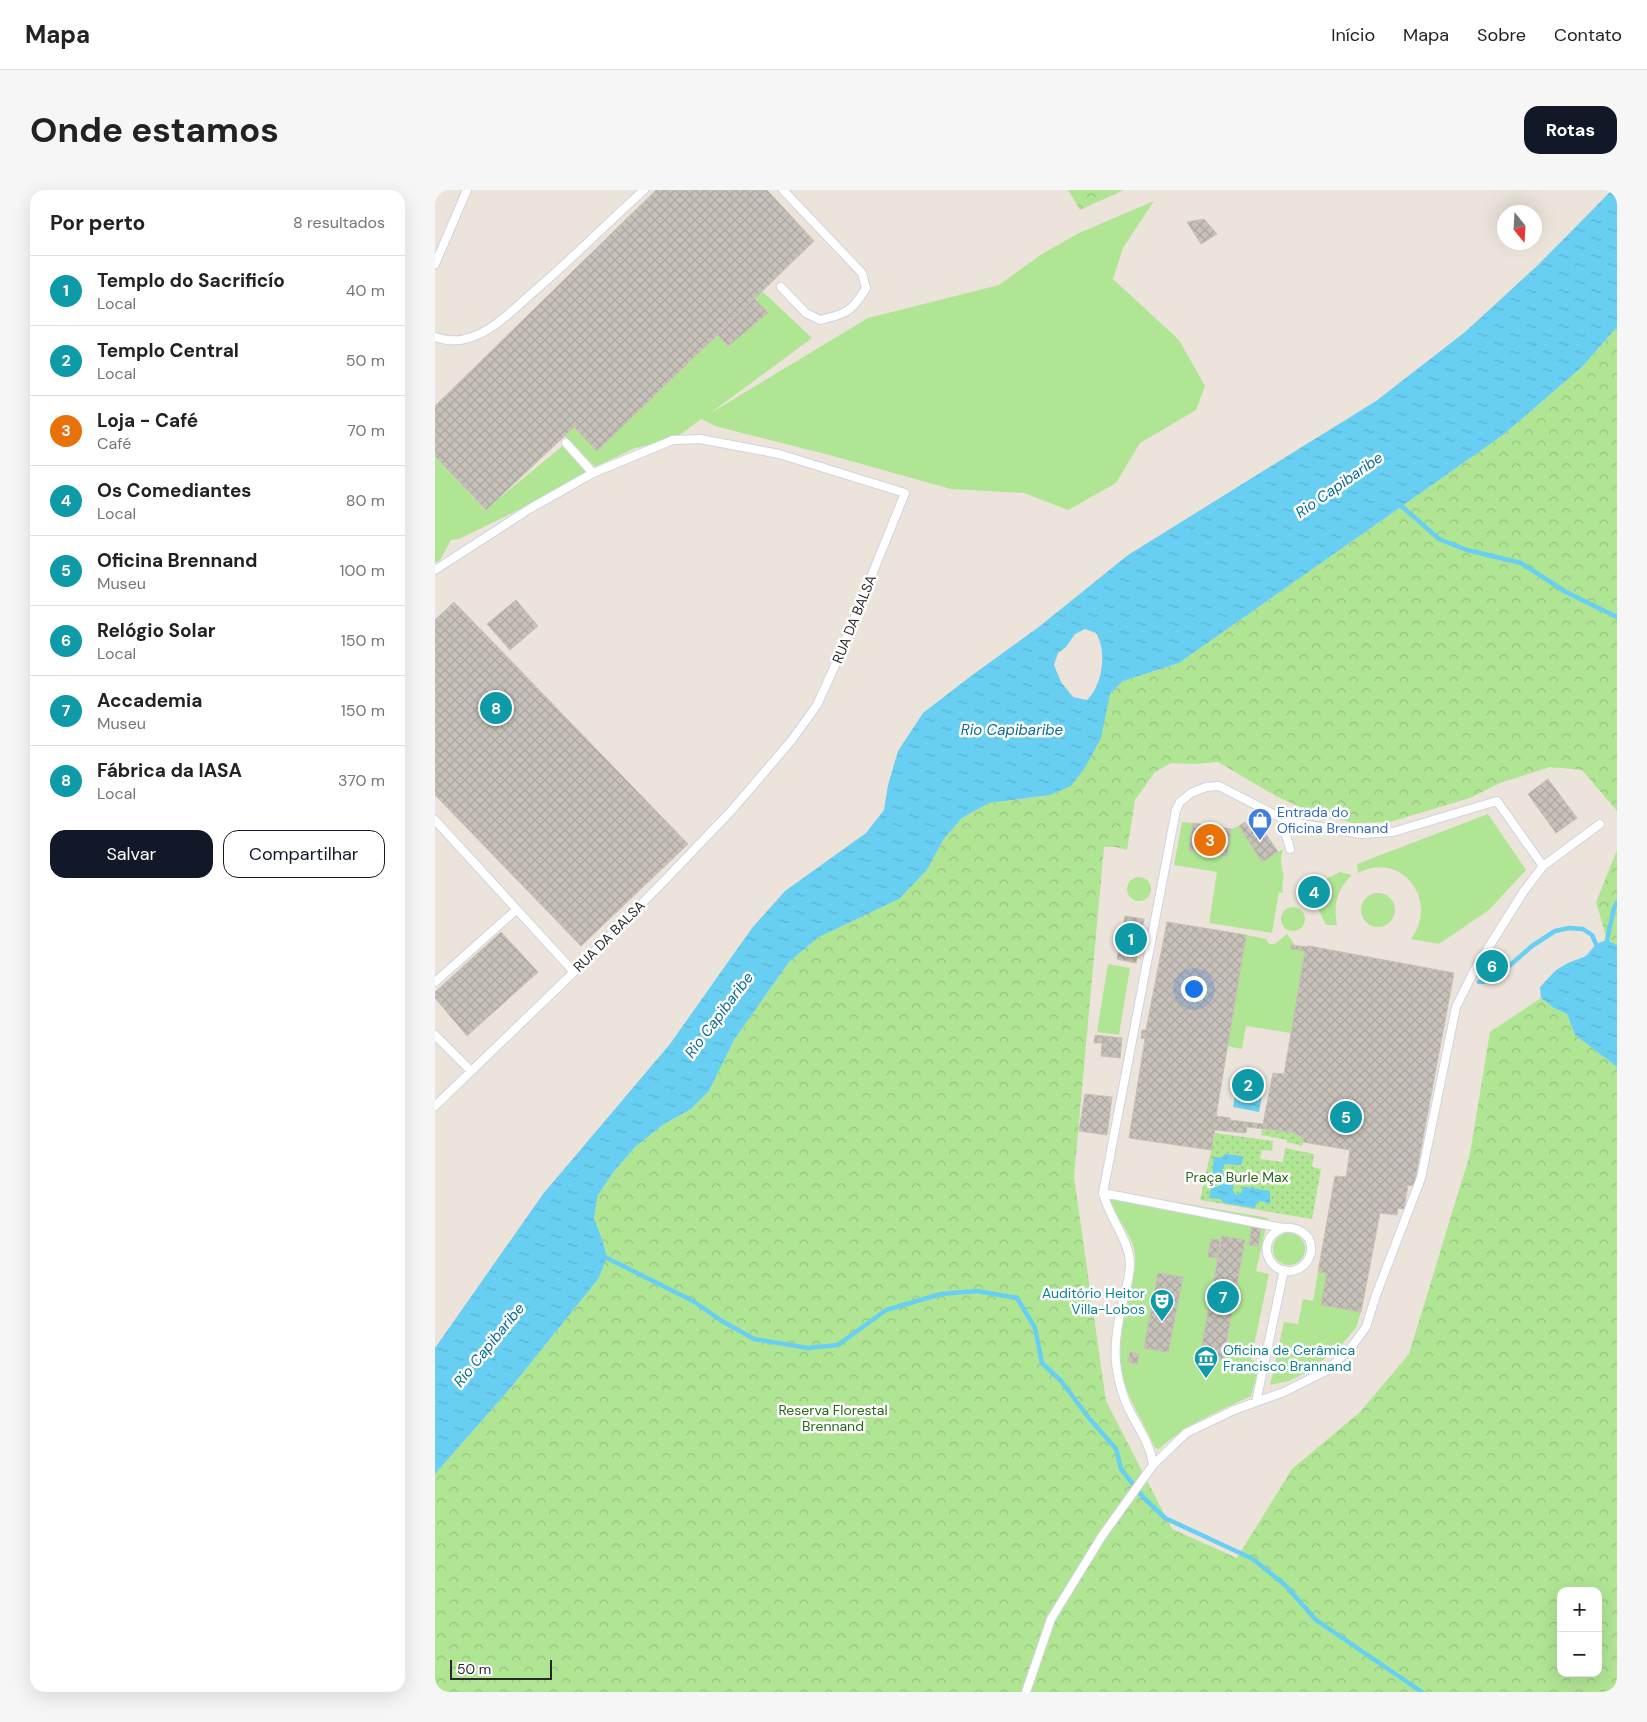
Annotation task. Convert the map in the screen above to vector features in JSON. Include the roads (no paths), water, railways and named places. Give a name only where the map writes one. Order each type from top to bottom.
[{"type":"lane","points":[[435,264],[467,190]]},
{"type":"lane","points":[[435,337],[449,340],[465,339],[487,330],[556,273],[644,190]]},
{"type":"lane","points":[[781,287],[807,313],[820,320],[839,316],[855,306],[866,288],[862,273],[783,190]]},
{"type":"lane","name":"RUA DA BALSA","points":[[435,570],[531,508],[593,473],[673,440],[700,439],[779,454],[905,493],[837,661],[817,705],[791,741],[732,810],[574,972],[435,1106]]},
{"type":"lane","points":[[566,443],[593,473]]},
{"type":"lane","points":[[1153,1465],[1148,1443],[1127,1403],[1116,1362],[1118,1322],[1130,1265],[1127,1248],[1107,1207],[1103,1193],[1176,810],[1180,802],[1191,793],[1206,786],[1219,786],[1281,818],[1302,824],[1362,834],[1393,832],[1497,801],[1543,866]]},
{"type":"lane","points":[[1281,818],[1290,849]]},
{"type":"lane","points":[[435,820],[574,972]]},
{"type":"lane","points":[[1026,1692],[1051,1619],[1102,1536],[1153,1465],[1186,1433],[1234,1410],[1284,1392],[1325,1371],[1350,1349],[1366,1327],[1375,1295],[1421,1178],[1456,1007],[1475,969],[1524,891],[1543,866],[1600,824]]},
{"type":"lane","points":[[435,982],[516,910]]},
{"type":"lane","points":[[435,1035],[471,1071]]},
{"type":"lane","points":[[1103,1193],[1283,1228],[1290,1227],[1304,1232],[1311,1245],[1309,1259],[1298,1269],[1284,1270],[1273,1264],[1267,1252],[1267,1246],[1272,1234],[1283,1228]]},
{"type":"lane","points":[[1256,1402],[1284,1270]]},
{"type":"water","name":"Rio Capibaribe","points":[[1612,190],[1617,190],[1617,327],[1582,367],[1503,435],[1179,663],[1123,681],[1110,694],[1101,738],[1086,766],[1071,786],[1050,795],[989,803],[962,818],[943,840],[927,870],[899,899],[819,937],[789,962],[734,1040],[709,1091],[691,1109],[664,1124],[635,1147],[612,1174],[598,1195],[594,1218],[607,1257],[599,1278],[513,1385],[435,1474],[435,1348],[543,1194],[670,1044],[752,928],[785,891],[866,833],[884,810],[888,785],[898,751],[923,713],[1040,626],[1128,555],[1376,401],[1465,332],[1538,265]],"holes":[[[1085,629],[1096,633],[1102,658],[1102,668],[1097,686],[1087,700],[1073,697],[1061,682],[1054,665],[1058,653],[1066,647],[1075,634]]]},
{"type":"water","points":[[1607,940],[1617,945],[1617,1067],[1575,1035],[1567,1014],[1554,1008],[1541,998],[1540,987],[1556,970],[1586,956],[1596,944]]},
{"type":"water","points":[[1238,1078],[1242,1078],[1239,1093],[1246,1094],[1246,1097],[1255,1099],[1256,1095],[1262,1096],[1259,1112],[1233,1107]]},
{"type":"water","points":[[1224,1154],[1241,1156],[1243,1158],[1241,1165],[1225,1164],[1222,1170],[1225,1178],[1233,1180],[1233,1191],[1236,1195],[1241,1193],[1243,1188],[1246,1187],[1270,1191],[1270,1204],[1261,1201],[1257,1202],[1255,1208],[1224,1203],[1220,1199],[1209,1198],[1211,1187],[1220,1185],[1219,1181],[1212,1177],[1214,1157],[1223,1158]]},
{"type":"waterway","points":[[1398,503],[1439,539],[1467,550],[1521,563],[1566,592],[1617,617]]},
{"type":"waterway","points":[[1606,945],[1614,908],[1617,903]]},
{"type":"waterway","points":[[1479,982],[1492,981],[1532,946],[1555,931],[1569,928],[1583,929],[1592,935],[1596,944]]},
{"type":"waterway","points":[[603,1256],[693,1301],[722,1321],[754,1339],[808,1348],[838,1345],[886,1310],[941,1294],[977,1291],[1017,1298],[1035,1328],[1042,1363],[1061,1381],[1116,1449],[1121,1469],[1143,1497],[1165,1518],[1253,1559],[1285,1585],[1316,1620],[1422,1692]]},
{"type":"place","name":"Fábrica da IASA","points":[[496,708]]},
{"type":"place","name":"Loja - Café","points":[[1210,840]]},
{"type":"place","name":"Entrada do Oficina Brennand","points":[[1260,841]]},
{"type":"place","name":"Os Comediantes","points":[[1314,892]]},
{"type":"place","name":"Templo do Sacrificío","points":[[1131,939]]},
{"type":"place","name":"Relógio Solar","points":[[1492,966]]},
{"type":"place","name":"Templo Central","points":[[1248,1085]]},
{"type":"place","name":"Oficina Brennand","points":[[1346,1117]]},
{"type":"place","name":"Accademia","points":[[1223,1297]]},
{"type":"place","name":"Auditório Heitor Villa-Lobos","points":[[1162,1322]]},
{"type":"place","name":"Oficina de Cerâmica Francisco Brannand","points":[[1206,1379]]},
{"type":"park label","name":"Praça Burle Max","points":[[1237,1177]]},
{"type":"park label","name":"Reserva Florestal Brennand","points":[[833,1418]]}]
